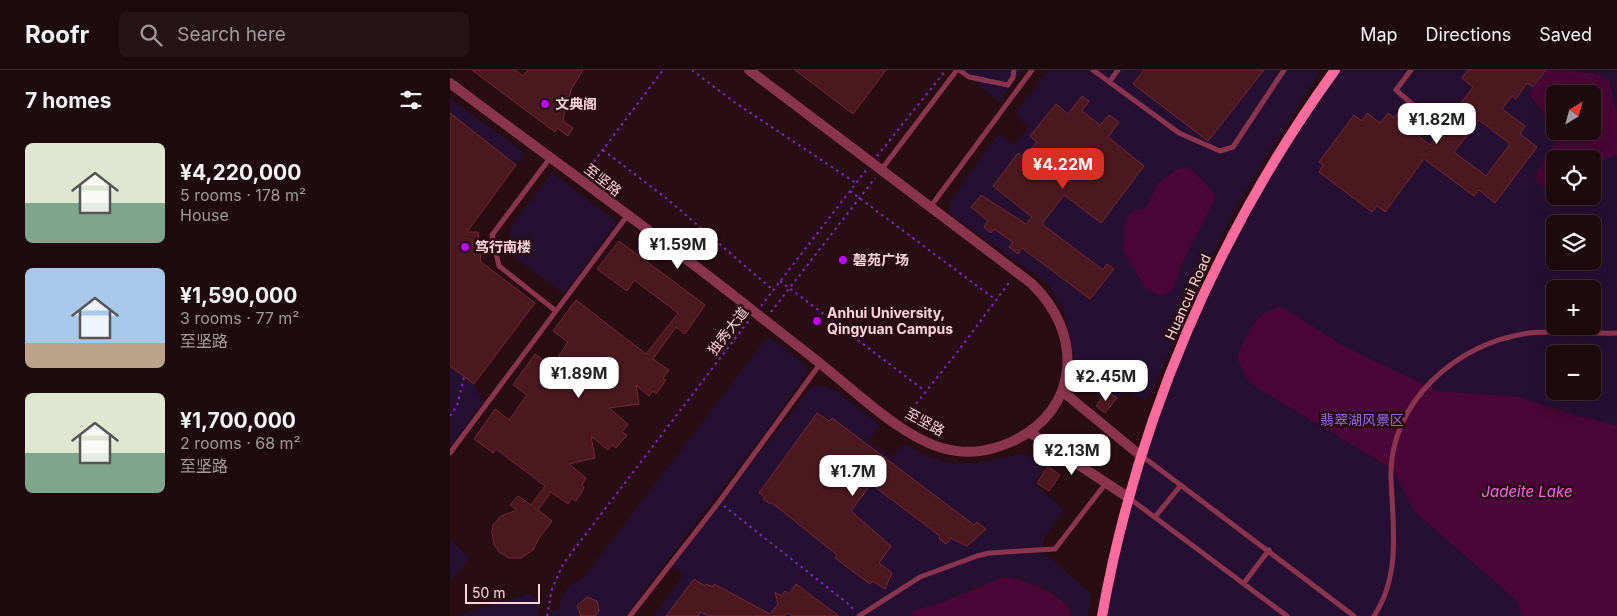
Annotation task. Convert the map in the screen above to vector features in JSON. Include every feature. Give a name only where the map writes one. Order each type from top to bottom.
[{"type":"street","name":"至坚路","points":[[450,83],[756,313],[820,364],[900,424],[928,442],[942,448],[966,452],[995,449],[1028,432],[1047,418],[1059,400],[1062,391],[1066,376],[1066,356],[1058,318],[1041,292],[931,206],[749,70]]},
{"type":"street","name":"Huancui Road","points":[[1102,616],[1129,498],[1141,456],[1176,358],[1206,288],[1231,239],[1290,136],[1335,70]]},
{"type":"street","points":[[1062,391],[1141,456]]},
{"type":"street","points":[[1028,432],[1129,498]]},
{"type":"lane","points":[[881,170],[958,70],[969,77],[1008,85],[1013,77],[1014,70]]},
{"type":"lane","points":[[931,206],[1032,70]]},
{"type":"lane","points":[[1093,70],[1179,133],[1220,151],[1234,147],[1284,70]]},
{"type":"lane","points":[[1109,82],[1118,70]]},
{"type":"lane","points":[[1411,70],[1396,90],[1428,118]]},
{"type":"lane","points":[[550,158],[492,235],[499,266],[556,311]]},
{"type":"lane","points":[[450,453],[627,216]]},
{"type":"lane","points":[[1374,616],[1384,600],[1392,574],[1394,549],[1391,478],[1393,444],[1405,417],[1434,377],[1479,348],[1510,337],[1553,331],[1617,333]]},
{"type":"lane","points":[[630,616],[718,502],[820,364]]},
{"type":"lane","points":[[1141,456],[1269,550],[1354,616]]},
{"type":"lane","points":[[857,616],[920,576],[977,556],[989,553],[1055,549],[1106,483]]},
{"type":"lane","points":[[1156,517],[1181,485]]},
{"type":"lane","points":[[1129,498],[1287,616]]},
{"type":"lane","points":[[1244,583],[1269,550]]},
{"type":"path","points":[[580,180],[663,70]]},
{"type":"path","points":[[692,70],[737,104],[856,183]]},
{"type":"path","name":"独秀大道","points":[[547,616],[552,589],[563,564],[872,162],[946,70]]},
{"type":"path","points":[[602,150],[666,198],[773,290]]},
{"type":"path","points":[[764,320],[881,170]]},
{"type":"path","points":[[850,191],[996,300]]},
{"type":"path","points":[[900,424],[1016,272]]},
{"type":"path","points":[[780,281],[926,392]]},
{"type":"path","points":[[450,416],[458,406],[464,377]]},
{"type":"path","points":[[718,502],[851,606],[857,616]]},
{"type":"green space","points":[[961,70],[1023,70],[999,102]]},
{"type":"green space","points":[[1049,70],[1321,70],[1240,200],[1215,250],[1147,401],[1126,391],[1119,398],[1107,388],[1100,397],[1078,380],[1066,317],[1048,284],[949,213],[950,201],[996,137],[1001,135],[1014,145],[1029,127],[1019,119],[1017,110]]},
{"type":"green space","name":"翡翠湖风景区","points":[[1335,70],[1617,70],[1617,616],[1102,616],[1152,422],[1234,231]]},
{"type":"green space","points":[[450,98],[525,153],[516,165],[450,113]]},
{"type":"green space","points":[[552,172],[617,222],[564,294],[515,258],[511,235],[513,223]]},
{"type":"green space","points":[[768,338],[773,339],[805,364],[807,372],[770,426],[625,616],[552,616],[551,611],[559,610],[561,599],[566,590],[573,583],[583,578]]},
{"type":"green space","points":[[450,366],[474,384],[483,402],[450,447]]},
{"type":"green space","points":[[821,385],[838,392],[880,425],[868,441],[891,458],[904,443],[921,453],[950,462],[977,462],[1025,453],[1044,468],[1034,483],[1064,510],[1045,537],[1042,548],[983,552],[921,574],[855,616],[654,616],[683,575],[674,567],[674,564],[811,387]]},
{"type":"green space","points":[[450,539],[469,557],[466,564],[450,580]]},
{"type":"green space","points":[[1003,552],[1046,554],[1091,594],[1088,616],[1071,616],[1071,611],[1066,604],[1051,592],[1021,580],[1003,577],[938,604],[912,611],[912,616],[859,616],[920,577],[977,556]]},
{"type":"green space","points":[[528,594],[537,599],[539,616],[457,616]]},
{"type":"water","points":[[1548,70],[1594,73],[1609,80],[1617,111],[1617,155],[1601,161],[1601,150],[1551,150],[1556,140],[1601,140],[1601,85],[1546,85],[1546,116],[1529,94]]},
{"type":"water","points":[[1546,158],[1546,187],[1537,183],[1535,176]]},
{"type":"water","points":[[1188,166],[1214,193],[1215,200],[1186,254],[1172,290],[1162,296],[1146,289],[1122,249],[1125,223],[1131,213],[1147,206],[1158,183],[1176,170]]},
{"type":"water","name":"Jadeite Lake","points":[[1282,307],[1345,347],[1438,391],[1519,397],[1567,413],[1617,426],[1617,616],[1521,616],[1517,601],[1415,512],[1394,470],[1251,384],[1237,357],[1258,318],[1272,309]]},
{"type":"water","points":[[1003,577],[1021,580],[1051,593],[1066,605],[1071,612],[1071,616],[912,616],[911,611],[938,604]]},
{"type":"building","name":"文典阁","points":[[472,70],[515,70],[523,76],[528,70],[583,70],[572,88],[565,109],[563,121],[573,128],[568,136],[557,128],[555,132]]},
{"type":"building","points":[[795,70],[886,70],[853,114]]},
{"type":"building","points":[[1144,70],[1264,70],[1208,141],[1133,84]]},
{"type":"building","points":[[1468,70],[1546,70],[1533,87],[1527,83],[1516,99],[1512,96],[1502,109],[1525,126],[1520,134],[1537,147],[1495,203],[1479,190],[1474,196],[1424,159],[1385,212],[1377,206],[1372,212],[1319,172],[1323,165],[1319,162],[1354,115],[1362,121],[1367,113],[1380,123],[1388,113],[1394,118],[1402,108],[1419,121],[1412,131],[1430,145],[1442,129],[1439,126],[1455,105],[1458,107],[1473,87],[1462,78]],"holes":[[[1479,120],[1510,144],[1486,176],[1454,152]]]},
{"type":"building","points":[[1082,96],[1089,101],[1082,111],[1100,125],[1109,115],[1119,122],[1108,137],[1144,166],[1101,223],[1064,195],[1042,224],[1103,270],[1107,264],[1114,269],[1090,299],[1022,248],[1018,254],[1009,247],[1013,242],[994,229],[991,233],[984,227],[988,221],[971,207],[981,195],[1026,224],[1032,217],[993,186],[1018,153],[1024,158],[1037,142],[1030,136],[1056,104],[1068,114]]},
{"type":"building","name":"笃行南楼","points":[[450,113],[516,165],[467,232],[478,232],[481,262],[535,303],[474,384],[450,366]]},
{"type":"building","points":[[619,241],[705,305],[685,334],[676,327],[653,359],[669,370],[663,378],[666,380],[656,394],[653,391],[649,396],[636,385],[639,404],[609,408],[628,424],[622,432],[627,435],[616,448],[612,445],[608,450],[591,436],[595,458],[569,464],[586,478],[582,485],[584,488],[576,501],[572,498],[568,504],[551,492],[538,510],[552,521],[539,538],[533,550],[521,558],[509,558],[499,552],[494,544],[493,525],[501,516],[517,510],[510,505],[518,496],[531,505],[545,486],[496,449],[493,453],[474,439],[495,409],[509,420],[527,395],[513,385],[535,354],[552,367],[568,342],[553,331],[576,300],[646,354],[678,313],[634,280],[627,291],[597,269]]},
{"type":"building","points":[[1107,391],[1117,398],[1105,413],[1096,406]]},
{"type":"building","points":[[817,413],[829,421],[832,418],[974,525],[977,522],[986,529],[967,546],[951,538],[946,544],[939,539],[940,536],[871,484],[851,511],[891,546],[879,563],[892,573],[885,589],[873,581],[870,584],[835,558],[837,555],[771,502],[770,504],[763,499],[765,497],[759,493]]},
{"type":"building","points":[[1048,466],[1060,475],[1049,491],[1037,483]]},
{"type":"building","points":[[694,579],[705,586],[706,584],[713,587],[714,584],[770,614],[778,604],[775,592],[781,596],[785,591],[789,594],[796,584],[839,616],[792,616],[788,613],[785,616],[708,616],[700,612],[698,616],[666,616]]},
{"type":"building","points":[[587,597],[597,601],[599,611],[595,616],[581,616],[577,606]]},
{"type":"place","name":"文典阁","points":[[545,104]]},
{"type":"place","name":"笃行南楼","points":[[465,247]]},
{"type":"place","name":"磬苑广场","points":[[843,260]]},
{"type":"place","name":"Anhui University, Qingyuan Campus","points":[[817,321]]}]
